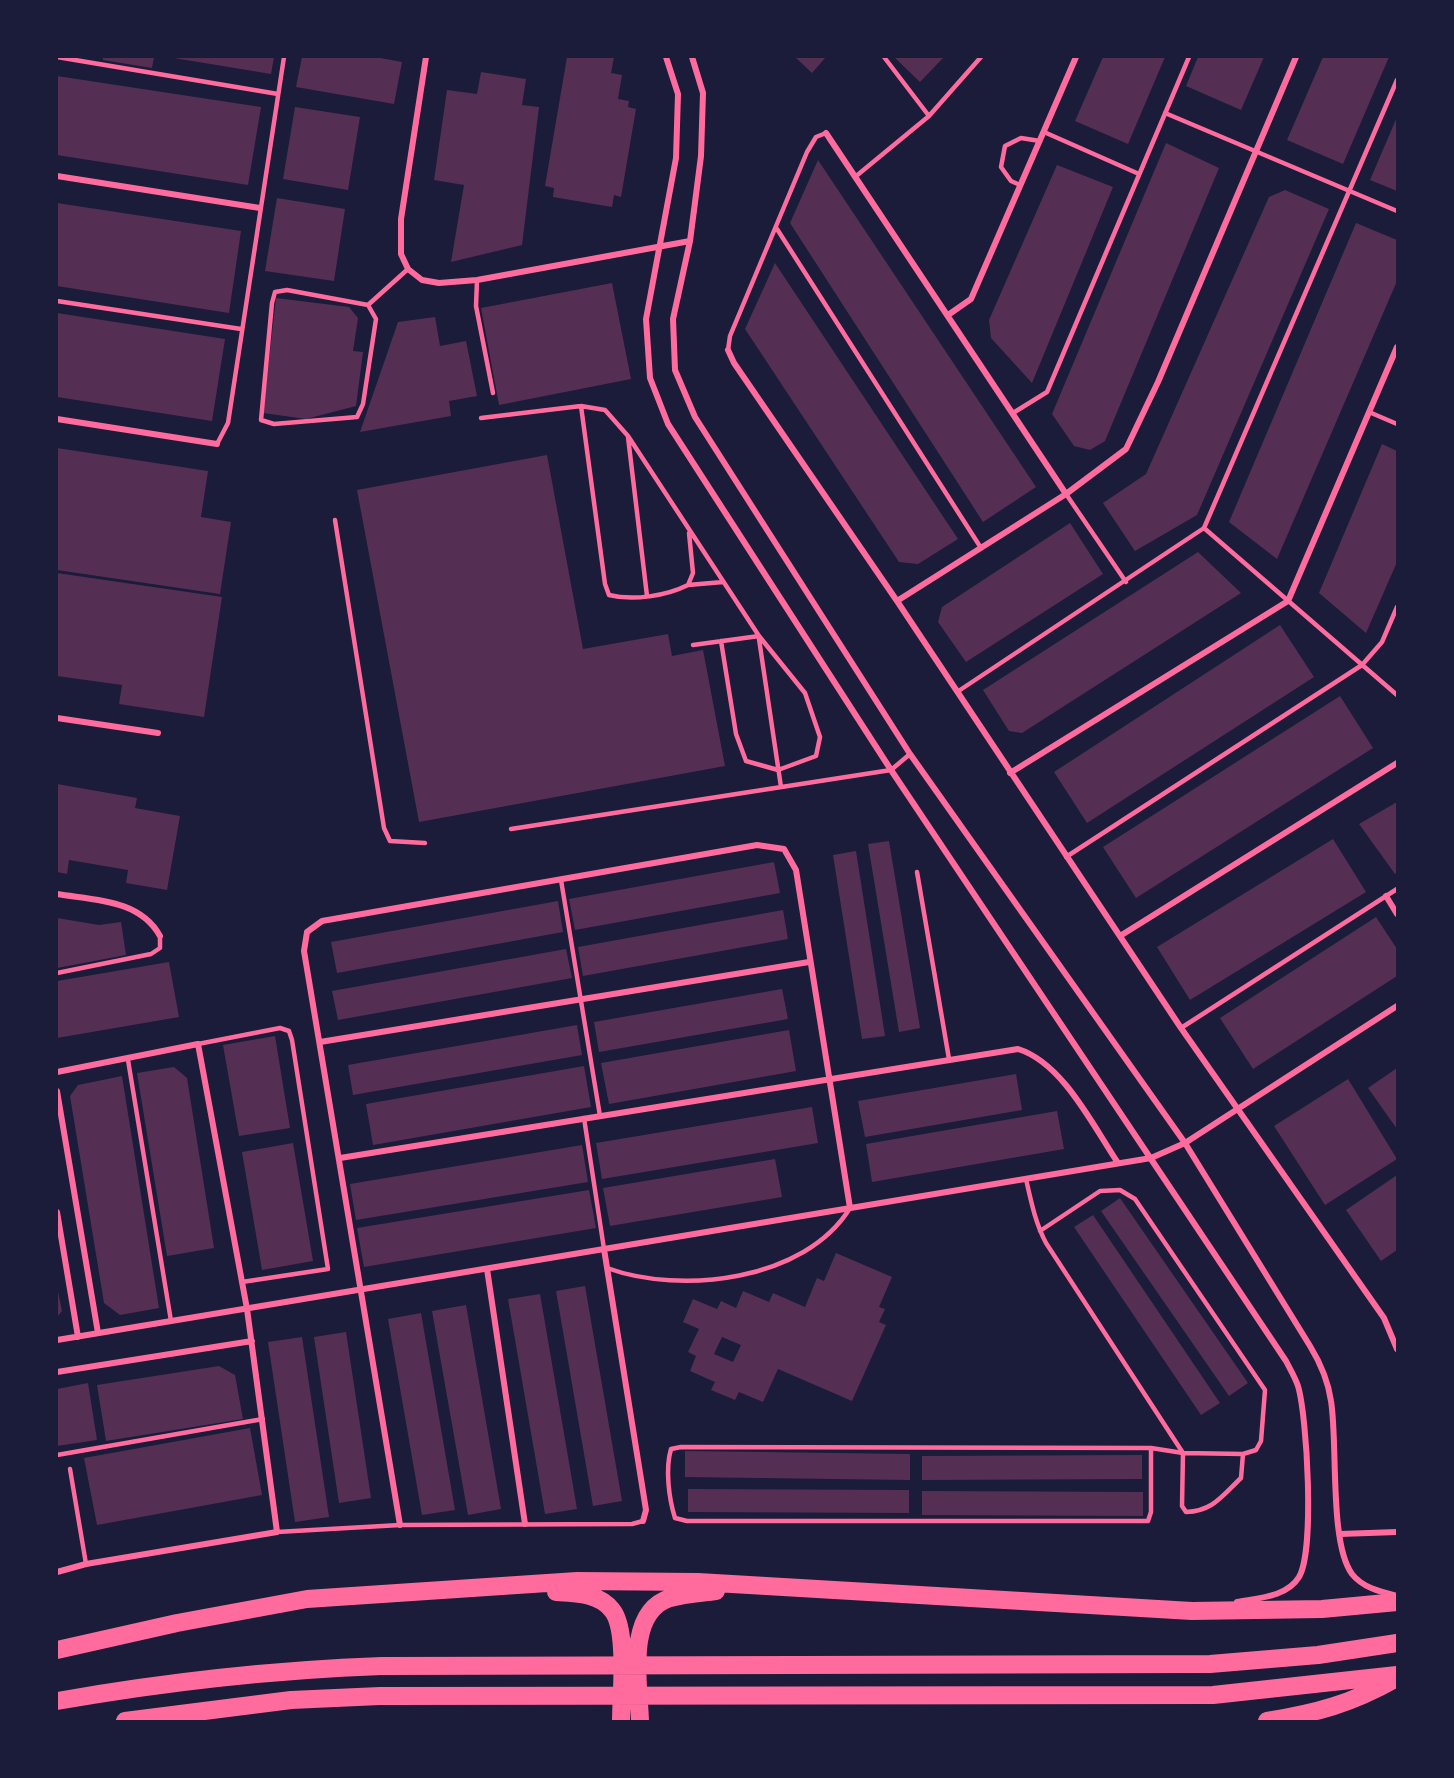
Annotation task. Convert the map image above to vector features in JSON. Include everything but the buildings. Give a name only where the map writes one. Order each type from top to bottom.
[{"type":"highway","points":[[57,1650],[177,1623],[307,1599],[588,1581],[698,1582],[1192,1611],[1322,1609],[1397,1602]]},
{"type":"highway","points":[[485,1586],[577,1593],[594,1597],[613,1610],[621,1633],[621,1721]]},
{"type":"highway","points":[[640,1721],[638,1632],[650,1610],[668,1598],[747,1586]]},
{"type":"highway","points":[[57,1701],[160,1683],[287,1669],[542,1665],[748,1667],[1210,1664],[1318,1654],[1397,1643]]},
{"type":"highway","points":[[125,1721],[291,1700],[380,1696],[541,1694],[1213,1695],[1397,1677]]},
{"type":"highway","points":[[1267,1721],[1322,1712],[1370,1693],[1397,1677]]},
{"type":"street","points":[[426,57],[401,219],[401,254],[408,269],[422,280],[439,282],[477,280],[690,241]]},
{"type":"street","points":[[666,57],[678,94],[676,158],[646,319],[650,378],[668,424],[891,770],[1286,1361],[1297,1384],[1302,1407],[1308,1533],[1306,1555],[1299,1578],[1278,1594],[1192,1611]]},
{"type":"street","points":[[692,57],[704,93],[702,156],[690,241],[673,319],[675,370],[695,417],[910,754],[1185,1143],[1324,1371],[1331,1402],[1340,1534],[1352,1574],[1373,1590],[1397,1596]]},
{"type":"street","points":[[948,315],[971,299],[1076,57]]},
{"type":"street","points":[[897,601],[1066,494],[1126,449],[1158,382],[1296,57]]},
{"type":"street","points":[[826,133],[1066,494]]},
{"type":"street","points":[[57,176],[260,208]]},
{"type":"street","points":[[1010,773],[1288,601],[1397,347]]},
{"type":"street","points":[[728,350],[734,363],[897,601],[1181,1028],[1384,1318],[1397,1349]]},
{"type":"street","points":[[57,419],[217,444]]},
{"type":"street","points":[[57,718],[158,733]]},
{"type":"street","points":[[1120,936],[1397,763]]},
{"type":"street","points":[[400,1525],[304,951],[307,932],[322,921],[757,845],[784,849],[796,870],[850,1208]]},
{"type":"street","points":[[57,894],[118,903],[142,915],[155,926],[160,936]]},
{"type":"street","points":[[1386,896],[1397,914]]},
{"type":"street","points":[[320,1042],[809,962]]},
{"type":"street","points":[[57,1340],[1151,1158],[1185,1143],[1397,1006]]},
{"type":"street","points":[[57,1072],[128,1060],[198,1044],[247,1309],[277,1532],[86,1564],[57,1572]]},
{"type":"street","points":[[340,1158],[1018,1049],[1033,1054],[1059,1076],[1118,1163]]},
{"type":"street","points":[[57,1091],[98,1333]]},
{"type":"street","points":[[57,1212],[78,1337]]},
{"type":"street","points":[[604,1249],[646,1510],[643,1521]]},
{"type":"street","points":[[487,1269],[525,1524]]},
{"type":"street","points":[[57,1372],[252,1341]]},
{"type":"street","points":[[1340,1534],[1397,1532]]},
{"type":"lane","points":[[57,57],[278,94]]},
{"type":"lane","points":[[217,444],[228,423],[284,57]]},
{"type":"lane","points":[[884,57],[929,116]]},
{"type":"lane","points":[[855,177],[929,116],[981,57]]},
{"type":"lane","points":[[1013,413],[1047,392],[1189,57]]},
{"type":"lane","points":[[957,692],[1126,582],[1204,528],[1397,80]]},
{"type":"lane","points":[[1165,113],[1397,212]]},
{"type":"lane","points":[[1044,132],[1139,174]]},
{"type":"lane","points":[[728,350],[730,336],[777,229],[807,152],[816,137],[826,133]]},
{"type":"lane","points":[[1020,185],[1011,181],[1001,167],[1005,146],[1021,138],[1040,141]]},
{"type":"lane","points":[[777,229],[981,548]]},
{"type":"lane","points":[[368,304],[408,269]]},
{"type":"lane","points":[[477,280],[476,306],[493,393]]},
{"type":"lane","points":[[287,290],[368,304],[376,319],[363,404],[357,417],[274,424],[261,420],[269,326],[275,292],[287,290]]},
{"type":"lane","points":[[57,301],[241,329]]},
{"type":"lane","points":[[581,406],[605,584],[609,595],[623,598],[647,596],[678,590],[688,585],[723,582]]},
{"type":"lane","points":[[481,418],[581,406],[605,410],[628,436],[759,636],[804,693],[820,737],[816,756],[778,770],[746,760],[736,734],[722,641]]},
{"type":"lane","points":[[1369,412],[1397,424]]},
{"type":"lane","points":[[628,436],[647,596]]},
{"type":"lane","points":[[1066,494],[1126,582]]},
{"type":"lane","points":[[335,520],[384,828],[390,841],[425,843]]},
{"type":"lane","points":[[1204,528],[1397,695]]},
{"type":"lane","points":[[688,585],[693,573],[689,530]]},
{"type":"lane","points":[[1066,857],[1362,665],[1382,642],[1397,607]]},
{"type":"lane","points":[[759,636],[781,787]]},
{"type":"lane","points":[[693,645],[759,636]]},
{"type":"lane","points":[[511,829],[891,770],[910,754]]},
{"type":"lane","points":[[917,872],[949,1059]]},
{"type":"lane","points":[[561,880],[600,1116]]},
{"type":"lane","points":[[1181,1028],[1397,889]]},
{"type":"lane","points":[[57,973],[151,954],[160,948],[160,936]]},
{"type":"lane","points":[[198,1044],[280,1028],[289,1031],[292,1040],[328,1269],[242,1282]]},
{"type":"lane","points":[[128,1060],[171,1322]]},
{"type":"lane","points":[[584,1118],[604,1249]]},
{"type":"lane","points":[[1026,1179],[1040,1231],[1183,1453],[1182,1506],[1186,1512],[1201,1511],[1211,1506],[1241,1478],[1243,1454]]},
{"type":"lane","points":[[1040,1231],[1100,1191],[1120,1190],[1136,1199],[1265,1390],[1261,1441],[1256,1450],[1243,1454],[1183,1453],[1151,1449],[681,1447],[671,1449],[668,1459],[671,1507],[675,1518],[687,1521],[1148,1521],[1151,1512],[1151,1449]]},
{"type":"lane","points":[[608,1268],[626,1275],[664,1282],[715,1279],[765,1269],[817,1245],[840,1223],[850,1208]]},
{"type":"lane","points":[[57,1455],[263,1419]]},
{"type":"lane","points":[[70,1469],[86,1564]]},
{"type":"lane","points":[[277,1532],[400,1525],[632,1524],[643,1521]]}]
